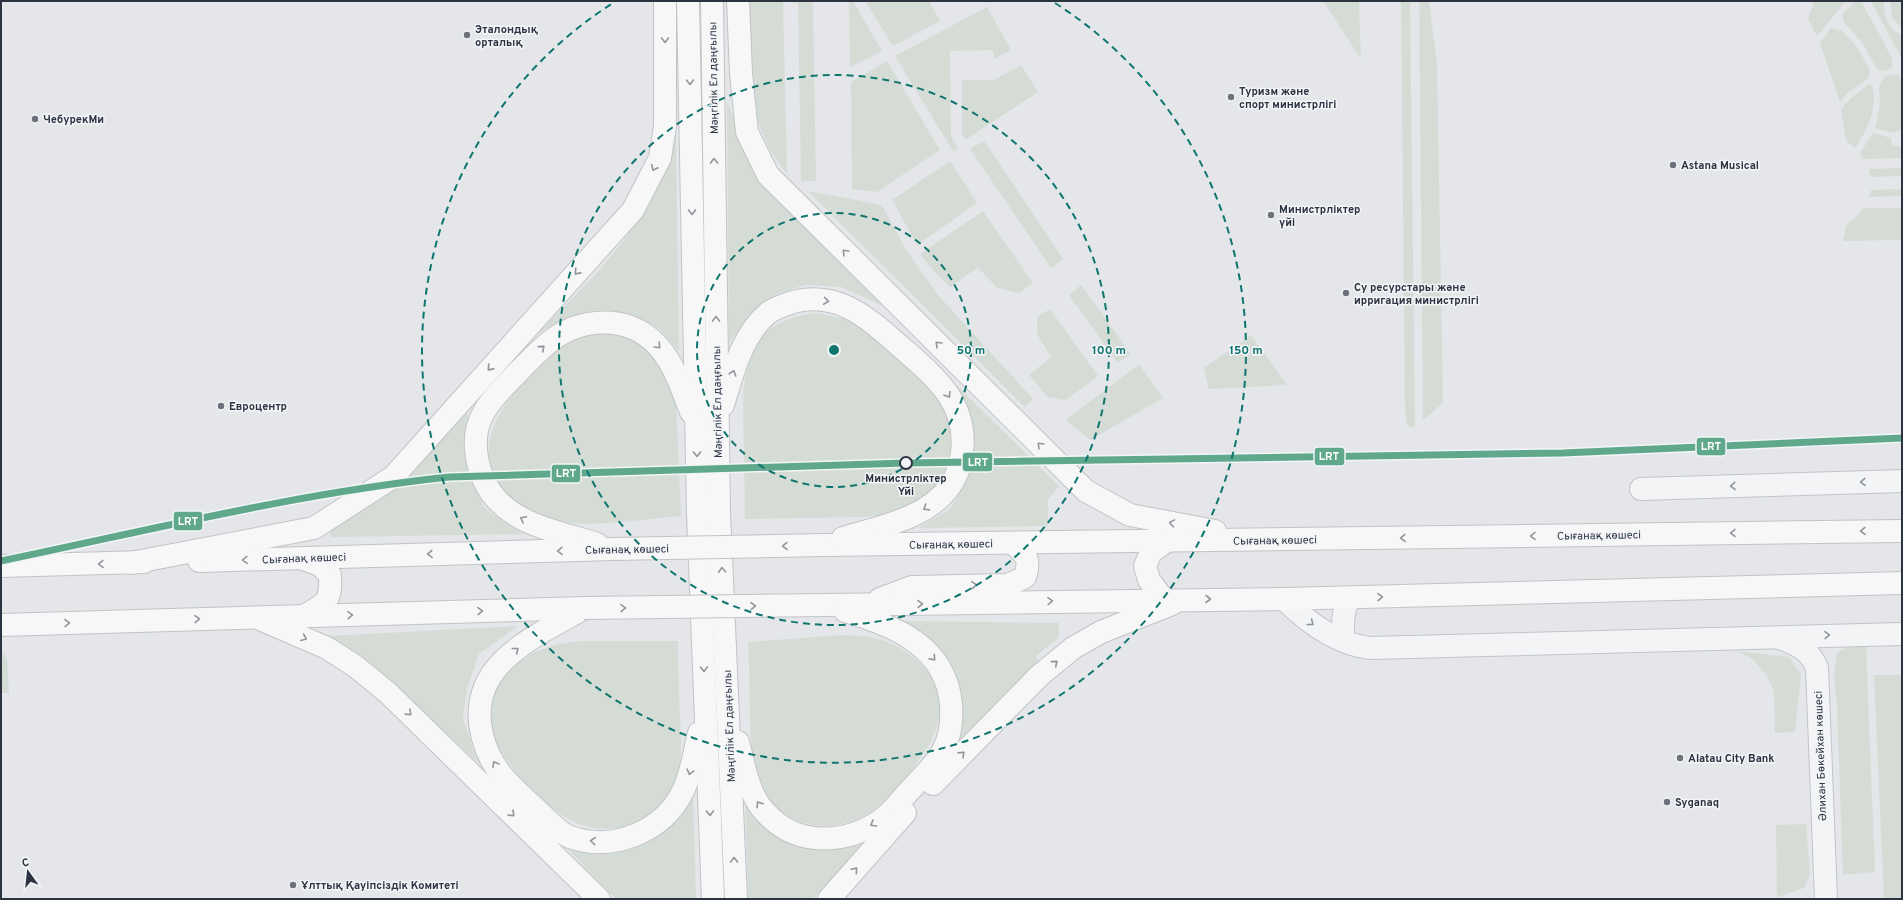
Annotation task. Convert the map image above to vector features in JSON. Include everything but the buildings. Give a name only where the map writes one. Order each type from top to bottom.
[{"type":"main road","points":[[131,563],[314,528],[393,477],[633,210],[660,158],[665,126],[665,1]]},
{"type":"main road","name":"Мәңгілік Ел даңғылы","points":[[688,1],[696,424],[713,899]]},
{"type":"main road","name":"Мәңгілік Ел даңғылы","points":[[712,1],[719,512],[736,899]]},
{"type":"main road","points":[[738,1],[741,73],[747,132],[768,175],[1086,491],[1130,515],[1266,540]]},
{"type":"main road","points":[[718,423],[738,358],[757,325],[768,313],[782,305],[800,300],[836,302],[852,308],[877,325],[935,377],[947,391],[963,430],[963,444],[959,471],[950,486],[939,499],[910,516],[824,545]]},
{"type":"main road","points":[[613,549],[528,522],[512,513],[499,502],[488,488],[480,469],[476,451],[477,432],[483,413],[491,402],[534,355],[553,339],[583,325],[599,322],[626,325],[641,332],[664,352],[672,364],[696,424]]},
{"type":"main road","name":"Сығанақ көшесі","points":[[1,567],[613,549],[1902,530]]},
{"type":"main road","points":[[1167,541],[1152,552],[1144,566],[1149,580],[1174,600]]},
{"type":"main road","points":[[868,604],[912,586],[1008,585],[1025,577],[1028,566],[1025,554],[1013,543]]},
{"type":"main road","points":[[302,558],[320,565],[330,575],[331,591],[325,604],[304,616]]},
{"type":"main road","points":[[1,625],[584,608],[1349,598],[1902,583]]},
{"type":"main road","points":[[829,899],[946,769],[992,726],[1040,676],[1072,648],[1101,632],[1174,600]]},
{"type":"main road","points":[[728,708],[757,802],[776,823],[792,833],[810,838],[827,840],[848,836],[863,830],[886,816],[936,762],[944,748],[950,730],[952,712],[946,680],[938,664],[926,650],[912,639],[877,620],[825,605]]},
{"type":"main road","points":[[584,608],[532,638],[497,666],[485,685],[478,714],[480,729],[494,764],[506,781],[558,830],[569,836],[582,840],[598,842],[617,840],[635,836],[650,828],[664,817],[675,804],[689,777],[705,707]]},
{"type":"main road","points":[[255,618],[327,648],[356,666],[388,693],[599,899]]},
{"type":"street","points":[[1640,489],[1902,481]]},
{"type":"street","points":[[1343,640],[1342,620],[1344,609],[1349,598]]},
{"type":"street","points":[[1284,599],[1300,616],[1318,629],[1355,646],[1370,648],[1542,645],[1902,634]]},
{"type":"street","name":"Әлихан Бөкейхан көшесі","points":[[1774,637],[1792,642],[1804,649],[1812,658],[1816,668],[1826,899]]},
{"type":"shaded area","points":[[749,1],[783,1],[787,174],[770,150],[755,115],[749,44]]},
{"type":"shaded area","points":[[798,1],[813,1],[816,181],[801,182]]},
{"type":"shaded area","points":[[849,1],[853,1],[882,51],[850,67]]},
{"type":"shaded area","points":[[865,1],[929,1],[940,21],[893,46]]},
{"type":"shaded area","points":[[1323,1],[1359,1],[1361,59]]},
{"type":"shaded area","points":[[1401,1],[1410,1],[1415,426],[1412,428],[1407,425],[1405,413]]},
{"type":"shaded area","points":[[1419,1],[1429,1],[1437,63],[1443,403],[1423,420]]},
{"type":"shaded area","points":[[1814,1],[1846,1],[1817,36],[1808,19]]},
{"type":"shaded area","points":[[1855,1],[1862,3],[1881,37],[1892,59],[1892,68],[1882,71],[1876,68],[1862,42],[1845,24],[1842,15]]},
{"type":"shaded area","points":[[1871,1],[1884,1],[1887,21],[1893,29],[1902,35],[1902,59]]},
{"type":"shaded area","points":[[1902,1],[1902,28],[1892,18],[1890,2]]},
{"type":"shaded area","points":[[987,7],[1011,50],[994,59],[993,50],[950,51],[951,136],[958,148],[953,151],[895,56]]},
{"type":"shaded area","points":[[1831,28],[1838,31],[1841,30],[1850,39],[1861,54],[1870,71],[1868,79],[1847,93],[1840,102],[1820,43]]},
{"type":"shaded area","points":[[887,61],[940,150],[877,192],[852,189],[851,82]]},
{"type":"shaded area","points":[[1021,65],[1038,92],[965,140],[962,134],[962,80],[994,80]]},
{"type":"shaded area","points":[[1895,74],[1899,75],[1902,82],[1902,130],[1893,133],[1875,128],[1880,104],[1879,86],[1885,76]]},
{"type":"shaded area","points":[[1869,84],[1872,86],[1874,103],[1867,127],[1855,148],[1846,141],[1841,109],[1850,99]]},
{"type":"shaded area","points":[[727,102],[761,181],[883,306],[841,287],[805,285],[774,295],[745,322],[729,343]]},
{"type":"shaded area","points":[[676,133],[679,352],[664,334],[654,325],[622,313],[609,311],[597,310],[573,315],[537,334],[590,280],[627,235],[650,199]]},
{"type":"shaded area","points":[[1873,133],[1891,138],[1893,146],[1902,147],[1902,158],[1864,159],[1860,153]]},
{"type":"shaded area","points":[[984,141],[1063,259],[1051,268],[970,149]]},
{"type":"shaded area","points":[[950,161],[977,203],[917,245],[892,200]]},
{"type":"shaded area","points":[[1902,168],[1902,176],[1870,177],[1869,169]]},
{"type":"shaded area","points":[[1902,189],[1902,196],[1869,197],[1871,190]]},
{"type":"shaded area","points":[[808,191],[882,205],[905,248],[937,294],[1033,399],[1025,407]]},
{"type":"shaded area","points":[[1864,208],[1902,208],[1902,240],[1843,241],[1847,223],[1854,219]]},
{"type":"shaded area","points":[[983,211],[1033,283],[1019,293],[997,288],[978,267],[951,287],[937,275],[920,254]]},
{"type":"shaded area","points":[[1081,285],[1131,354],[1118,363],[1069,295]]},
{"type":"shaded area","points":[[1050,309],[1098,376],[1066,400],[1048,397],[1029,375],[1051,357],[1037,334],[1037,317]]},
{"type":"shaded area","points":[[816,313],[846,319],[859,325],[871,334],[933,391],[948,413],[953,431],[950,469],[927,500],[888,514],[865,517],[745,519],[743,404],[747,368],[752,353],[759,340],[769,330],[781,322],[797,316]]},
{"type":"shaded area","points":[[598,333],[631,337],[655,353],[676,400],[681,516],[580,524],[564,523],[544,519],[523,508],[509,496],[497,481],[490,466],[488,451],[491,435],[497,420],[515,392],[536,368],[557,349],[576,338]]},
{"type":"shaded area","points":[[1251,335],[1287,385],[1209,389],[1204,368]]},
{"type":"shaded area","points":[[1139,364],[1163,398],[1090,440],[1066,420]]},
{"type":"shaded area","points":[[947,376],[1059,486],[1048,499],[1048,526],[918,528],[950,509],[967,481],[972,448]]},
{"type":"shaded area","points":[[468,412],[465,452],[471,478],[484,507],[506,524],[525,534],[331,537],[329,528],[436,442]]},
{"type":"shaded area","points":[[898,621],[1059,623],[1058,638],[1036,656],[1040,667],[955,752],[962,717]]},
{"type":"shaded area","points":[[518,626],[479,654],[467,688],[463,718],[475,754],[484,768],[371,664],[327,636]]},
{"type":"shaded area","points":[[843,635],[875,638],[893,644],[911,655],[920,663],[932,678],[938,692],[940,707],[938,722],[933,737],[925,752],[904,779],[881,804],[856,820],[839,825],[823,826],[807,824],[792,818],[778,809],[767,796],[755,773],[751,741],[748,642]]},
{"type":"shaded area","points":[[583,641],[678,641],[681,748],[680,765],[676,780],[666,800],[655,814],[650,818],[621,828],[602,829],[583,826],[560,814],[543,800],[519,776],[499,748],[493,734],[490,719],[491,704],[497,688],[508,673],[524,659],[542,649]]},
{"type":"shaded area","points":[[1851,645],[1866,645],[1875,872],[1843,875],[1837,708],[1834,673],[1837,653]]},
{"type":"shaded area","points":[[1735,651],[1789,657],[1801,675],[1795,732],[1775,733],[1774,691],[1765,673],[1750,657]]},
{"type":"shaded area","points":[[1,652],[7,658],[9,693],[1,693]]},
{"type":"shaded area","points":[[1874,675],[1902,675],[1902,899],[1884,899]]},
{"type":"shaded area","points":[[693,792],[696,899],[616,899],[554,835],[636,845],[659,835],[678,818]]},
{"type":"shaded area","points":[[745,796],[778,835],[875,833],[813,899],[748,899]]},
{"type":"shaded area","points":[[1806,824],[1810,875],[1804,888],[1777,897],[1776,825]]},
{"type":"transit line","name":"LRT","points":[[1,561],[280,502],[393,484],[449,477],[906,463],[1563,453],[1902,438]]},
{"type":"place","name":"Эталондық орталық","points":[[467,35]]},
{"type":"place","name":"Туризм және спорт министрлігі","points":[[1231,97]]},
{"type":"place","name":"ЧебурекМи","points":[[35,119]]},
{"type":"place","name":"Astana Musical","points":[[1673,165]]},
{"type":"place","name":"Министрліктер үйі","points":[[1271,215]]},
{"type":"place","name":"Су ресурстары және ирригация министрлігі","points":[[1346,293]]},
{"type":"place","name":"Евроцентр","points":[[221,406]]},
{"type":"place","name":"Министрліктер Үйі","points":[[906,463]]},
{"type":"place","name":"Alatau City Bank","points":[[1680,758]]},
{"type":"place","name":"Syganaq","points":[[1667,802]]},
{"type":"place","name":"Ұлттық Қауіпсіздік Комитеті","points":[[293,885]]}]
